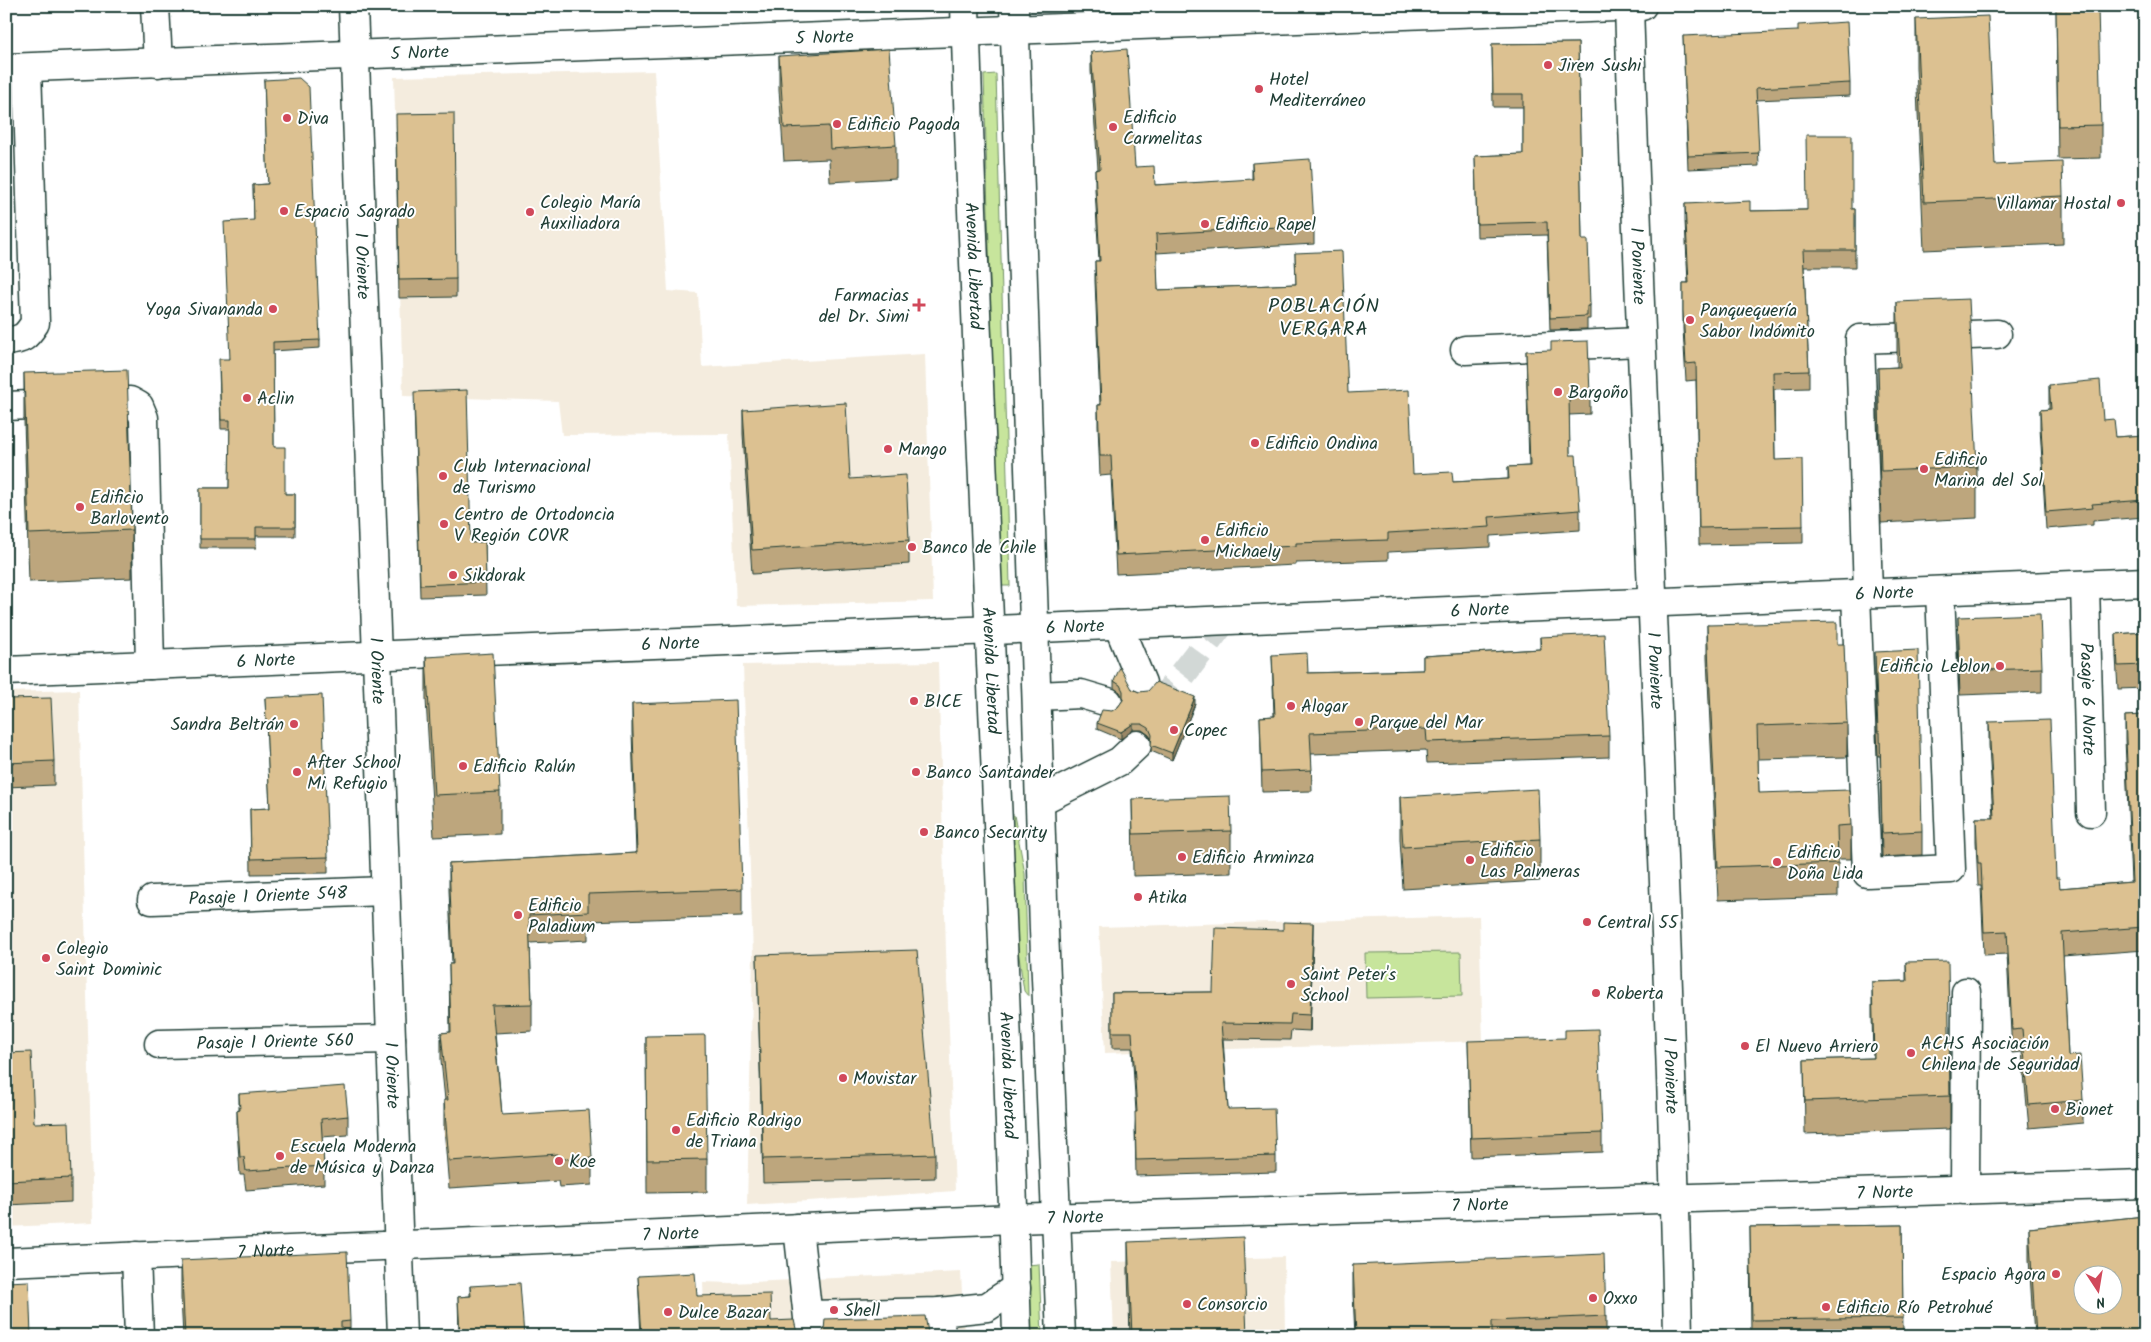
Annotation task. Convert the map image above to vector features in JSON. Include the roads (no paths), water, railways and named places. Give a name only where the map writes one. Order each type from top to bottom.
[{"type":"street","points":[[156,6],[158,63]]},
{"type":"street","name":"1 Oriente","points":[[353,6],[402,1336]]},
{"type":"street","name":"1 Poniente","points":[[1629,6],[1640,342],[1653,602],[1678,1336]]},
{"type":"street","name":"5 Norte","points":[[17,68],[355,55],[965,19],[1642,6]]},
{"type":"street","points":[[1015,18],[1040,801],[1061,1336]]},
{"type":"street","name":"Avenida Libertad","points":[[965,19],[976,348],[1014,1219],[1017,1336]]},
{"type":"street","points":[[6,341],[19,340],[28,333],[34,323],[17,68]]},
{"type":"street","points":[[1940,591],[1951,869],[1867,873],[1860,339],[1997,334]]},
{"type":"street","points":[[1465,350],[1640,342]]},
{"type":"street","points":[[6,406],[130,401],[139,406],[144,418],[150,665]]},
{"type":"street","name":"6 Norte","points":[[6,671],[2145,582]]},
{"type":"street","name":"Pasaje 6 Norte","points":[[2084,585],[2091,812]]},
{"type":"street","points":[[1118,625],[1142,683]]},
{"type":"street","points":[[1037,696],[1081,694],[1108,702]]},
{"type":"street","points":[[1040,801],[1120,761],[1137,745]]},
{"type":"street","name":"Pasaje 1 Oriente 548","points":[[152,900],[385,891]]},
{"type":"street","points":[[1965,1190],[1966,992]]},
{"type":"street","name":"Pasaje 1 Oriente 560","points":[[159,1044],[391,1039]]},
{"type":"street","name":"7 Norte","points":[[6,1262],[1014,1219],[2145,1184]]},
{"type":"street","points":[[798,1228],[810,1325],[940,1324],[987,1307],[1016,1288]]},
{"type":"street","points":[[136,1256],[139,1336]]},
{"type":"tunnel","points":[[1137,745],[1168,693],[1224,620]]},
{"type":"place","name":"Jiren Sushi","points":[[1548,65]]},
{"type":"place","name":"Hotel Mediterráneo","points":[[1259,89]]},
{"type":"place","name":"Diva","points":[[287,118]]},
{"type":"place","name":"Edificio Pagoda","points":[[837,124]]},
{"type":"place","name":"Edificio Carmelitas","points":[[1113,127]]},
{"type":"place","name":"Villamar Hostal","points":[[2121,203]]},
{"type":"place","name":"Espacio Sagrado","points":[[284,211]]},
{"type":"place","name":"Colegio María Auxiliadora","points":[[530,212]]},
{"type":"place","name":"Edificio Rapel","points":[[1205,224]]},
{"type":"place","name":"Farmacias del Dr. Simi","points":[[919,305]]},
{"type":"place","name":"Yoga Sivananda","points":[[273,309]]},
{"type":"place","name":"Panquequería Sabor Indómito","points":[[1690,320]]},
{"type":"place","name":"Bargoño","points":[[1558,392]]},
{"type":"place","name":"Aclin","points":[[247,398]]},
{"type":"place","name":"Edificio Ondina","points":[[1255,443]]},
{"type":"place","name":"Mango","points":[[888,449]]},
{"type":"place","name":"Edificio Marina del Sol","points":[[1924,469]]},
{"type":"place","name":"Club Internacional de Turismo","points":[[443,476]]},
{"type":"place","name":"Edificio Barlovento","points":[[80,507]]},
{"type":"place","name":"Centro de Ortodoncia V Región COVR","points":[[444,524]]},
{"type":"place","name":"Edificio Michaely","points":[[1205,540]]},
{"type":"place","name":"Banco de Chile","points":[[912,547]]},
{"type":"place","name":"Sikdorak","points":[[453,575]]},
{"type":"place","name":"Edificio Leblon","points":[[2000,666]]},
{"type":"place","name":"BICE","points":[[914,701]]},
{"type":"place","name":"Alogar","points":[[1291,706]]},
{"type":"place","name":"Parque del Mar","points":[[1359,722]]},
{"type":"place","name":"Sandra Beltrán","points":[[294,724]]},
{"type":"place","name":"Copec","points":[[1174,730]]},
{"type":"place","name":"Edificio Ralún","points":[[463,766]]},
{"type":"place","name":"After School Mi Refugio","points":[[297,772]]},
{"type":"place","name":"Banco Santander","points":[[916,772]]},
{"type":"place","name":"Banco Security","points":[[924,832]]},
{"type":"place","name":"Edificio Arminza","points":[[1182,857]]},
{"type":"place","name":"Edificio Las Palmeras","points":[[1470,860]]},
{"type":"place","name":"Edificio Doña Lida","points":[[1777,862]]},
{"type":"place","name":"Atika","points":[[1138,897]]},
{"type":"place","name":"Edificio Paladium","points":[[518,915]]},
{"type":"place","name":"Central 55","points":[[1587,922]]},
{"type":"place","name":"Colegio Saint Dominic","points":[[46,958]]},
{"type":"place","name":"Saint Peter's School","points":[[1291,984]]},
{"type":"place","name":"Roberta","points":[[1596,993]]},
{"type":"place","name":"El Nuevo Arriero","points":[[1745,1046]]},
{"type":"place","name":"ACHS Asociación Chilena de Seguridad","points":[[1911,1053]]},
{"type":"place","name":"Movistar","points":[[843,1078]]},
{"type":"place","name":"Bionet","points":[[2055,1109]]},
{"type":"place","name":"Edificio Rodrigo de Triana","points":[[676,1130]]},
{"type":"place","name":"Escuela Moderna de Música y Danza","points":[[280,1156]]},
{"type":"place","name":"Koe","points":[[559,1161]]},
{"type":"place","name":"Espacio Agora","points":[[2056,1274]]},
{"type":"place","name":"Oxxo","points":[[1593,1298]]},
{"type":"place","name":"Consorcio","points":[[1187,1304]]},
{"type":"place","name":"Edificio Río Petrohué","points":[[1826,1307]]},
{"type":"place","name":"Shell","points":[[834,1310]]},
{"type":"place","name":"Dulce Bazar","points":[[668,1312]]},
{"type":"district","name":"POBLACIÓN VERGARA","points":[[1324,316]]}]
